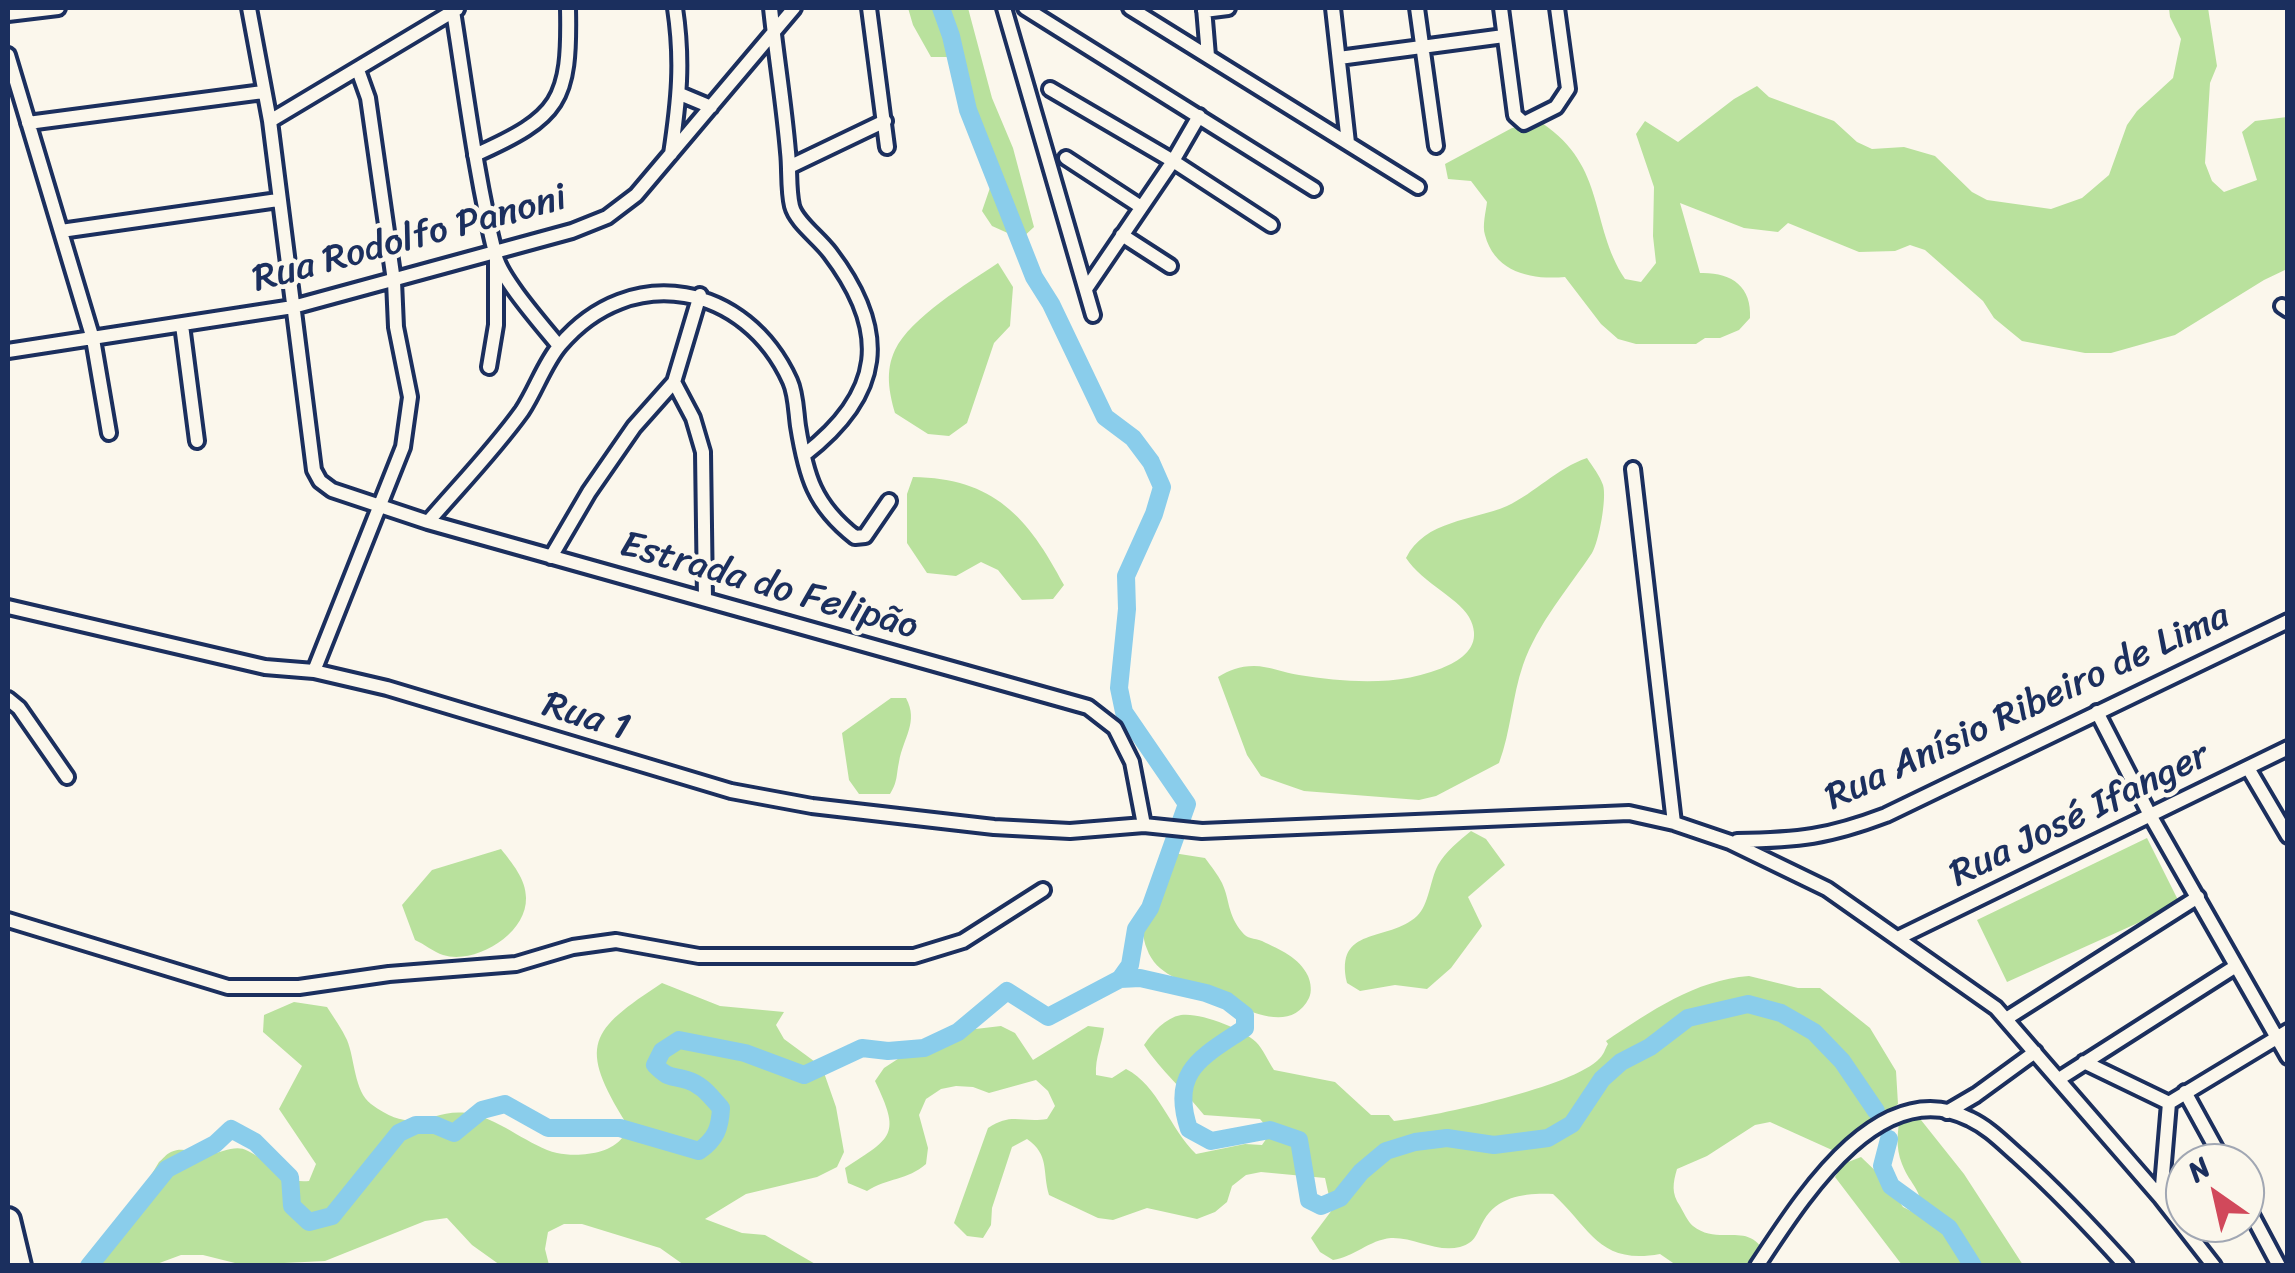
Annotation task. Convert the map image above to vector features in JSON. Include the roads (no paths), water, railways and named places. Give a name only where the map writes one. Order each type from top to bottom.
[{"type":"highway","points":[[9,1224],[18,1266]]},
{"type":"street","points":[[8,14],[58,8]]},
{"type":"street","points":[[266,8],[250,12],[270,122],[293,307]]},
{"type":"street","points":[[476,155],[526,132],[551,110],[563,84],[569,42],[568,8]]},
{"type":"street","points":[[670,157],[682,54],[675,8]]},
{"type":"street","points":[[771,8],[792,209],[839,264],[862,303],[871,328],[870,359],[856,403],[833,432],[804,454]]},
{"type":"street","name":"Rua Rodolfo Panoni","points":[[8,351],[293,307],[496,254],[606,217],[636,195],[794,8]]},
{"type":"street","points":[[870,8],[887,147]]},
{"type":"street","points":[[1004,8],[1094,315]]},
{"type":"street","points":[[1026,8],[1314,190]]},
{"type":"street","points":[[1130,8],[1418,187]]},
{"type":"street","points":[[1208,56],[1204,9],[1228,8]]},
{"type":"street","points":[[1333,8],[1348,143]]},
{"type":"street","points":[[1416,8],[1436,146]]},
{"type":"street","points":[[1501,8],[1514,115],[1524,123],[1556,107],[1568,88],[1557,8]]},
{"type":"street","points":[[270,122],[456,9],[476,155],[496,254],[496,325],[489,367]]},
{"type":"street","points":[[1339,58],[1504,36]]},
{"type":"street","points":[[8,55],[93,339],[110,433]]},
{"type":"street","points":[[314,671],[404,442],[410,397],[396,327],[394,281],[368,98],[358,70]]},
{"type":"street","points":[[1050,89],[1173,161],[1271,225]]},
{"type":"street","points":[[28,123],[263,92]]},
{"type":"street","points":[[680,94],[710,107]]},
{"type":"street","points":[[1086,289],[1199,116]]},
{"type":"street","points":[[789,167],[884,121]]},
{"type":"street","points":[[1066,158],[1141,208]]},
{"type":"street","points":[[61,231],[278,200]]},
{"type":"street","points":[[1122,235],[1170,266]]},
{"type":"street","points":[[496,254],[512,284],[559,346]]},
{"type":"street","points":[[428,522],[522,411],[559,346],[596,314],[621,300],[657,294],[700,296],[728,309],[757,331],[792,385],[808,482],[826,510],[855,538],[865,536],[889,501]]},
{"type":"street","points":[[551,557],[634,427],[674,382],[700,296]]},
{"type":"street","name":"Estrada do Felipão","points":[[293,307],[314,470],[332,490],[428,522],[1088,707],[1114,728],[1132,762],[1150,826]]},
{"type":"street","points":[[182,325],[196,441]]},
{"type":"street","points":[[674,382],[703,452],[706,599]]},
{"type":"street","points":[[1633,469],[1674,822]]},
{"type":"street","name":"Rua 1","points":[[8,606],[265,667],[314,671],[387,688],[714,786],[812,806],[994,827],[1070,831],[1150,826]]},
{"type":"street","name":"Rua Anísio Ribeiro de Lima","points":[[1730,842],[1792,840],[1841,832],[2288,621]]},
{"type":"street","points":[[8,699],[19,708],[67,777]]},
{"type":"street","points":[[2097,712],[2236,966],[2282,1034],[2288,1057]]},
{"type":"street","name":"Rua José Ifanger","points":[[1898,938],[2288,748]]},
{"type":"street","points":[[2248,768],[2288,836]]},
{"type":"street","points":[[1150,826],[1202,831],[1629,813],[1674,822],[1730,842],[1827,889],[1996,1008],[2161,1198],[2214,1266]]},
{"type":"street","points":[[8,920],[228,988],[298,987],[388,974],[516,964],[573,947],[616,941],[699,956],[914,956],[963,941],[1043,890]]},
{"type":"street","points":[[2006,1019],[2198,897]]},
{"type":"street","points":[[2059,1079],[2236,966]]},
{"type":"street","points":[[2161,1198],[2170,1103],[2282,1034]]},
{"type":"street","points":[[1947,1112],[2035,1052]]},
{"type":"street","points":[[2084,1062],[2170,1103]]},
{"type":"street","points":[[2185,1092],[2213,1143]]},
{"type":"street","points":[[1757,1266],[1803,1197],[1860,1138],[1890,1118],[1907,1113],[1947,1112],[1986,1128],[2054,1188],[2126,1266]]},
{"type":"street","points":[[2265,1240],[2279,1266]]},
{"type":"waterway","points":[[941,8],[968,110],[1034,277],[1105,417],[1133,438],[1151,462],[1162,487],[1126,576],[1127,609],[1119,688],[1124,712],[1187,804],[1150,908],[1136,929],[1130,965],[1120,979]]},
{"type":"waterway","points":[[89,1266],[167,1169],[215,1144],[231,1129],[255,1142],[290,1177],[292,1206],[309,1222],[332,1216],[399,1133],[416,1125],[435,1125],[454,1133],[482,1110],[505,1104],[548,1128],[620,1128],[699,1151],[716,1132],[721,1108],[697,1085],[667,1075],[655,1065],[662,1051],[679,1040],[745,1053],[804,1075],[862,1048],[924,1048],[958,1032],[1007,991],[1048,1017],[1120,979],[1140,978],[1206,993],[1227,1001],[1245,1015],[1245,1028],[1204,1057],[1187,1078],[1184,1109],[1189,1129],[1211,1141],[1270,1130],[1299,1140],[1309,1200],[1321,1206],[1340,1198],[1361,1172],[1386,1151],[1415,1142],[1447,1138],[1494,1145],[1548,1138],[1572,1124],[1602,1079],[1621,1062],[1650,1047],[1688,1018],[1748,1004],[1781,1013],[1814,1032],[1842,1061],[1876,1111]]},
{"type":"waterway","points":[[1889,1139],[1882,1166],[1891,1186],[1949,1228],[1973,1266]]}]
